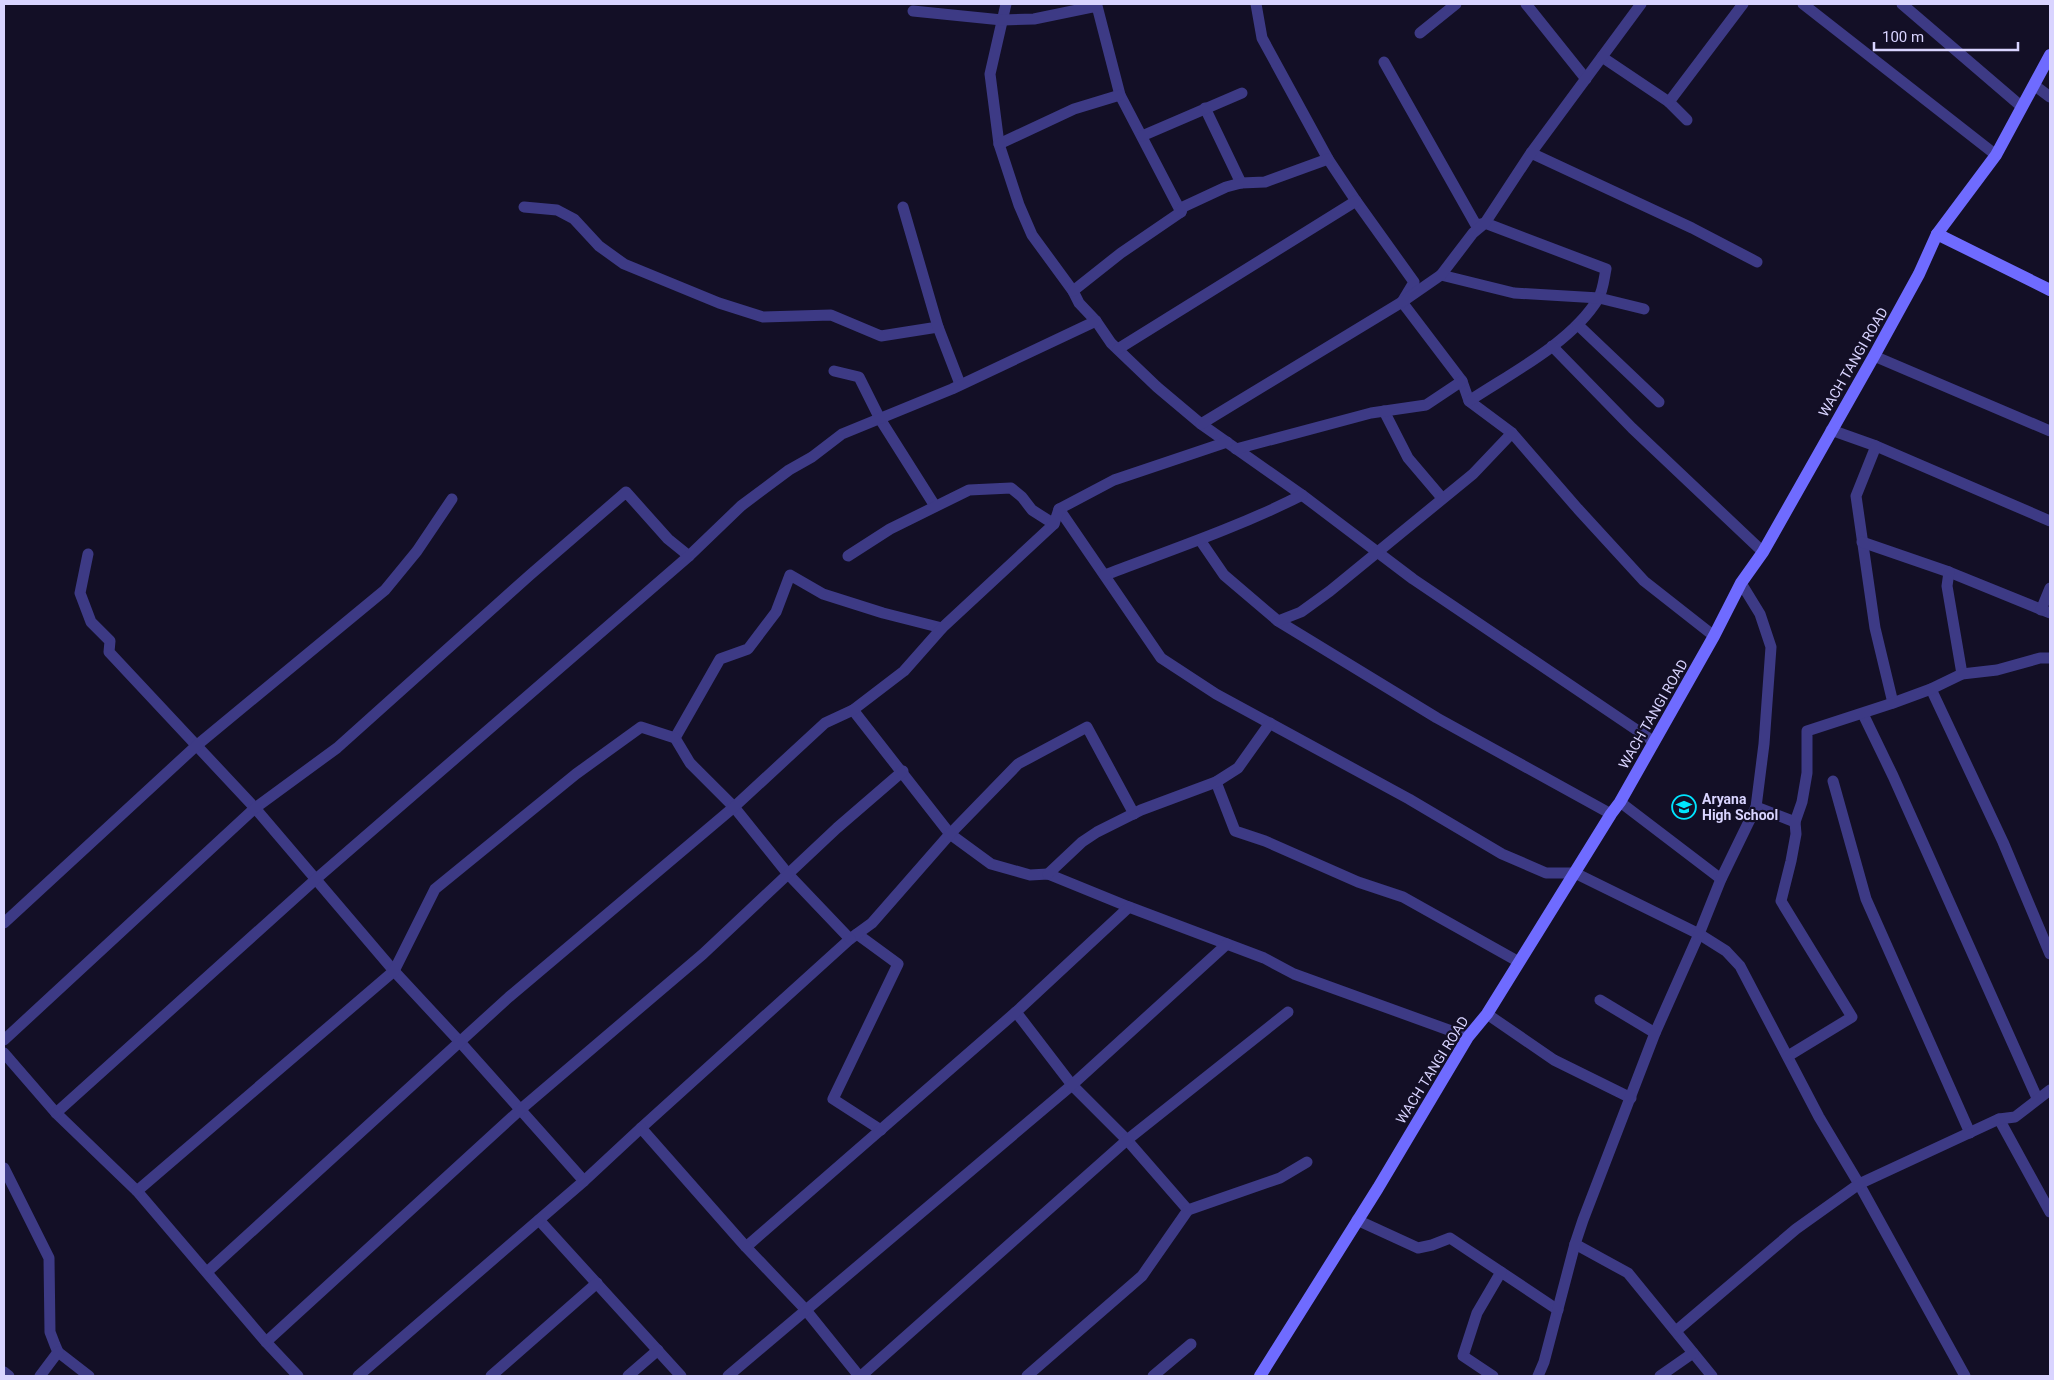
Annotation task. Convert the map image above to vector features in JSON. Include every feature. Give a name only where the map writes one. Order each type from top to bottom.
[{"type":"main road","name":"WACH TANGI ROAD","points":[[1260,1376],[1358,1220],[1468,1037],[1487,1014],[1620,802],[1714,636],[1741,583],[1763,552],[1874,356],[1919,274],[1937,234],[1996,155],[2050,55]]},
{"type":"main road","points":[[1937,234],[2050,290]]},
{"type":"street","points":[[1006,4],[990,74],[999,144],[1019,205],[1032,235],[1073,291],[1079,303],[1096,321],[1111,343],[1157,387],[1201,424],[1302,495],[1412,579],[1654,741]]},
{"type":"street","points":[[1256,4],[1262,38],[1328,159],[1414,282],[1402,302]]},
{"type":"street","points":[[1420,33],[1456,4]]},
{"type":"street","points":[[1526,4],[1586,79]]},
{"type":"street","points":[[1201,424],[1402,302],[1441,275],[1473,233],[1485,223],[1531,153],[1642,4]]},
{"type":"street","points":[[1669,102],[1742,4]]},
{"type":"street","points":[[1802,4],[1996,155]]},
{"type":"street","points":[[1902,4],[2022,107]]},
{"type":"street","points":[[913,11],[1002,20],[1034,19],[1097,6],[1120,95],[1181,212]]},
{"type":"street","points":[[1602,56],[1669,102],[1687,120]]},
{"type":"street","points":[[1384,62],[1448,172],[1476,225],[1485,223],[1606,270],[1599,298],[1578,325],[1552,346],[1469,401]]},
{"type":"street","points":[[2034,85],[2050,97]]},
{"type":"street","points":[[1142,136],[1242,93]]},
{"type":"street","points":[[999,144],[1074,108],[1120,95]]},
{"type":"street","points":[[1206,108],[1241,183]]},
{"type":"street","points":[[1531,153],[1692,228],[1757,262]]},
{"type":"street","points":[[1073,291],[1121,253],[1181,212],[1183,207],[1192,202],[1241,183],[1265,182],[1328,159]]},
{"type":"street","points":[[1118,349],[1356,201]]},
{"type":"street","points":[[524,207],[557,210],[574,219],[599,246],[624,264],[720,303],[763,317],[831,315],[881,336],[938,327]]},
{"type":"street","points":[[903,207],[938,327],[960,384]]},
{"type":"street","points":[[1441,275],[1514,293],[1599,298],[1644,309]]},
{"type":"street","points":[[1402,302],[1462,381],[1469,401],[1512,433],[1644,581],[1714,636]]},
{"type":"street","points":[[56,1113],[316,879],[689,556],[741,506],[842,434],[960,384],[1096,321]]},
{"type":"street","points":[[1578,325],[1659,402]]},
{"type":"street","points":[[1552,346],[1632,428],[1763,552]]},
{"type":"street","points":[[1874,356],[2050,431]]},
{"type":"street","points":[[834,371],[859,377],[880,419],[935,506]]},
{"type":"street","points":[[207,1272],[509,997],[734,807],[825,723],[854,710],[904,671],[942,628],[1054,524],[1059,509],[1114,480],[1232,446],[1384,411],[1426,405],[1462,381]]},
{"type":"street","points":[[1384,411],[1408,458],[1442,498]]},
{"type":"street","points":[[1831,430],[1876,446],[2050,521]]},
{"type":"street","points":[[1278,621],[1301,612],[1330,591],[1473,474],[1512,433]]},
{"type":"street","points":[[1876,446],[1856,496],[1875,628],[1894,703]]},
{"type":"street","points":[[848,556],[890,529],[968,490],[1011,488],[1022,497],[1032,510],[1054,524]]},
{"type":"street","points":[[4,1040],[255,808],[337,748],[530,575],[626,492],[668,539],[689,556]]},
{"type":"street","points":[[1105,575],[1200,540],[1302,495]]},
{"type":"street","points":[[4,923],[196,746],[385,590],[417,551],[452,499]]},
{"type":"street","points":[[1059,509],[1161,658],[1216,694],[1409,799],[1502,854],[1546,873],[1575,873],[1699,934],[1726,950],[1740,966],[1819,1117],[1859,1184],[1965,1376]]},
{"type":"street","points":[[1200,540],[1224,575],[1278,621],[1437,718],[1611,814]]},
{"type":"street","points":[[1862,542],[1949,572],[2046,611],[2050,588]]},
{"type":"street","points":[[88,554],[80,594],[91,622],[110,641],[109,652],[255,808],[394,971],[584,1181]]},
{"type":"street","points":[[1949,572],[1946,586],[1962,674]]},
{"type":"street","points":[[675,738],[720,658],[748,649],[776,612],[790,575],[823,594],[883,613],[942,628]]},
{"type":"street","points":[[1538,1376],[1544,1362],[1575,1244],[1655,1033],[1721,879],[1756,807],[1764,744],[1771,647],[1760,614],[1741,583]]},
{"type":"street","points":[[1788,1056],[1852,1017],[1781,901],[1807,774],[1807,731],[1839,719],[1862,714],[1894,703],[1931,689],[1962,674],[1997,670],[2040,658],[2050,658]]},
{"type":"street","points":[[1931,689],[2011,859],[2050,954]]},
{"type":"street","points":[[854,710],[950,834],[992,864],[1030,875],[1048,874],[1264,958],[1294,974],[1468,1037]]},
{"type":"street","points":[[1862,714],[1893,776],[2038,1098]]},
{"type":"street","points":[[1048,874],[1089,837],[1134,814],[1216,782],[1238,768],[1270,723]]},
{"type":"street","points":[[137,1191],[394,971],[434,889],[576,774],[641,727],[675,738],[690,763],[734,807],[788,874],[853,936],[898,964],[833,1099],[881,1130]]},
{"type":"street","points":[[358,1376],[584,1181],[853,936],[872,923],[950,834],[1018,764],[1087,727],[1134,814]]},
{"type":"street","points":[[266,1342],[520,1109],[703,954],[837,828],[903,771]]},
{"type":"street","points":[[1833,781],[1866,899],[1970,1133]]},
{"type":"street","points":[[1216,782],[1235,831],[1265,841],[1358,882],[1403,897],[1519,962]]},
{"type":"street","points":[[1620,802],[1721,879]]},
{"type":"street","points":[[1756,807],[1796,822]]},
{"type":"street","points":[[746,1247],[1016,1012],[1129,907]]},
{"type":"street","points":[[728,1376],[1072,1085],[1227,944]]},
{"type":"street","points":[[1600,1000],[1655,1033]]},
{"type":"street","points":[[1016,1012],[1072,1085],[1127,1140],[1188,1210]]},
{"type":"street","points":[[641,1128],[746,1247],[805,1309],[860,1376],[1127,1140],[1288,1012]]},
{"type":"street","points":[[1487,1014],[1554,1060],[1631,1098]]},
{"type":"street","points":[[4,1053],[56,1113],[137,1191],[266,1342],[298,1376]]},
{"type":"street","points":[[1676,1331],[1796,1229],[1859,1184],[1999,1119],[2015,1117],[2050,1090]]},
{"type":"street","points":[[1999,1119],[2050,1212]]},
{"type":"street","points":[[1027,1376],[1142,1276],[1188,1210],[1280,1178],[1307,1162]]},
{"type":"street","points":[[4,1168],[49,1258],[50,1332],[58,1352],[89,1376]]},
{"type":"street","points":[[539,1220],[681,1376]]},
{"type":"street","points":[[1358,1220],[1418,1248],[1432,1246],[1450,1238],[1558,1310]]},
{"type":"street","points":[[1575,1244],[1628,1273],[1712,1376]]},
{"type":"street","points":[[1492,1376],[1463,1356],[1477,1313],[1501,1272]]},
{"type":"street","points":[[491,1376],[597,1283]]},
{"type":"street","points":[[1153,1376],[1191,1344]]},
{"type":"street","points":[[628,1376],[658,1350]]},
{"type":"street","points":[[40,1376],[58,1352]]},
{"type":"street","points":[[1660,1376],[1694,1353]]},
{"type":"street","points":[[4,1372],[9,1376]]},
{"type":"place","name":"Aryana High School","points":[[1684,807]]}]
